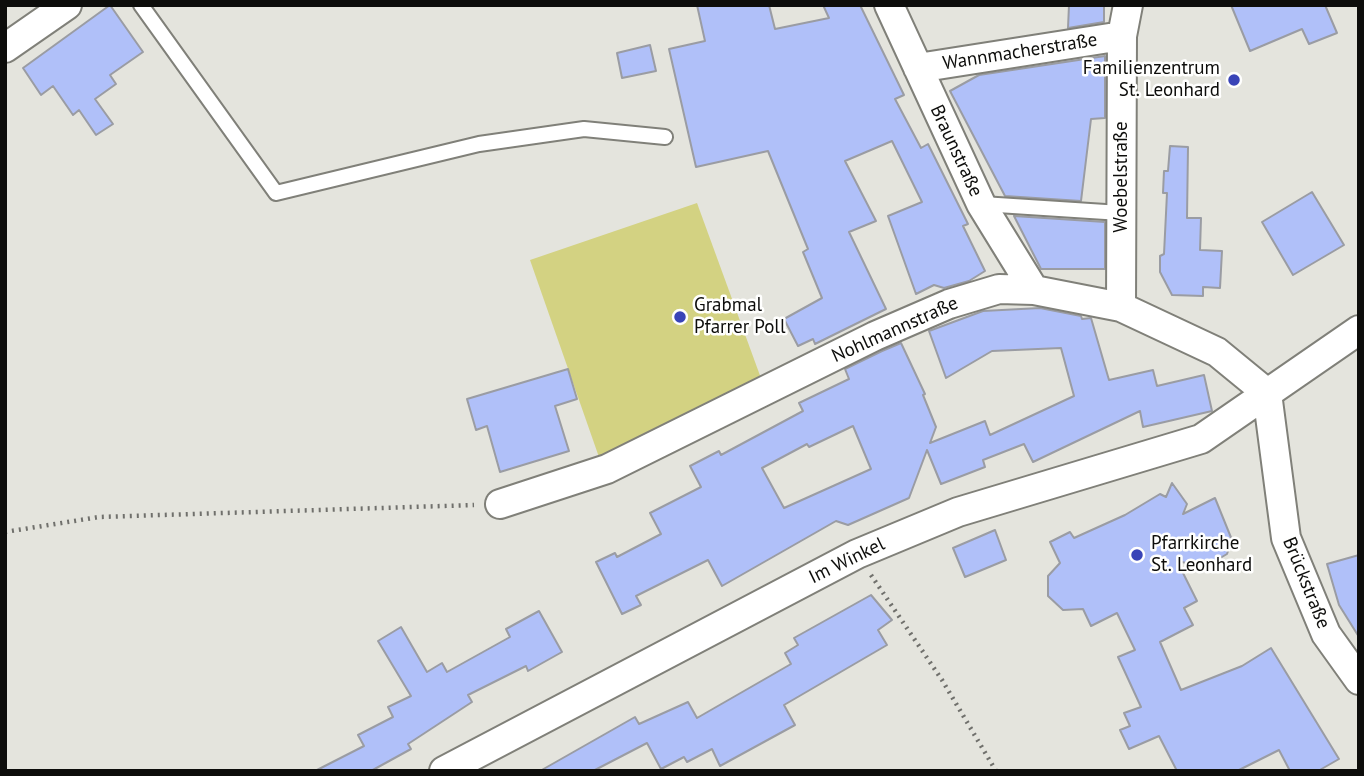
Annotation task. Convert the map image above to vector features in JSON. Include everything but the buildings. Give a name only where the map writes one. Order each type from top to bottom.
[{"type":"street","points":[[5,47],[67,5]]},
{"type":"street","name":"Braunstraße","points":[[890,5],[981,204],[1034,290]]},
{"type":"street","name":"Woebelstraße","points":[[1121,307],[1122,36],[1128,5]]},
{"type":"street","name":"Wannmacherstraße","points":[[918,68],[1122,36]]},
{"type":"street","name":"Nohlmannstraße","points":[[500,504],[607,469],[875,336],[948,304],[999,289],[1034,290],[1121,307],[1217,352],[1267,393]]},
{"type":"street","points":[[1267,393],[1359,330]]},
{"type":"street","name":"Im Winkel","points":[[444,771],[857,554],[958,512],[1201,439],[1267,393]]},
{"type":"street","name":"Brückstraße","points":[[1267,393],[1286,538],[1326,634],[1359,680]]},
{"type":"lane","points":[[141,5],[275,192],[479,144],[584,129],[665,137]]},
{"type":"lane","points":[[981,204],[1121,213]]},
{"type":"path","points":[[5,532],[99,517],[500,504]]},
{"type":"path","points":[[857,554],[942,680],[996,771]]},
{"type":"shaded area","points":[[697,203],[762,381],[600,460],[530,260]]},
{"type":"place","name":"Familienzentrum St. Leonhard","points":[[1234,80]]},
{"type":"place","name":"Grabmal Pfarrer Poll","points":[[680,317]]},
{"type":"place","name":"Pfarrkirche St. Leonhard","points":[[1137,555]]}]
